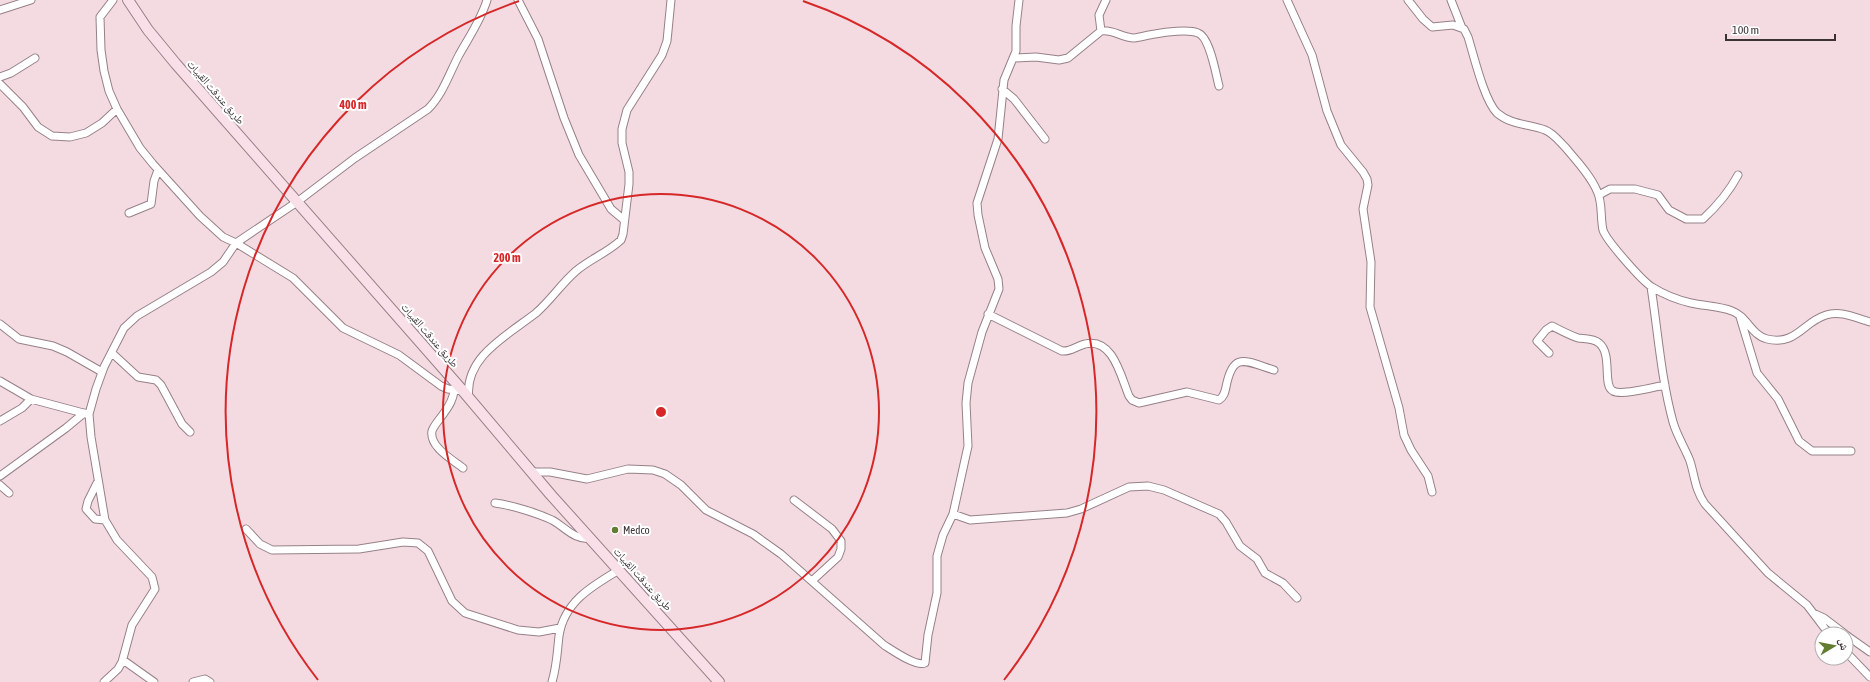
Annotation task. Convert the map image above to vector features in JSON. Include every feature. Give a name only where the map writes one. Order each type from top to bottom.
[{"type":"main road","name":"طريق عندقت القبيات","points":[[128,0],[159,45],[297,202],[462,394],[719,682]]},
{"type":"street","points":[[0,10],[31,0]]},
{"type":"street","points":[[113,0],[100,17],[99,27],[104,70],[109,91],[117,109],[140,148],[158,170],[214,230],[223,237],[236,243],[293,278],[343,328],[399,355],[441,386],[462,394]]},
{"type":"street","points":[[104,682],[118,670],[123,660],[132,625],[151,597],[155,586],[152,577],[117,540],[105,520],[97,483],[86,414],[102,372],[128,323],[137,316],[211,272],[224,262],[236,243],[297,202],[356,158],[418,117],[432,105],[437,100],[459,54],[480,20],[487,0]]},
{"type":"street","points":[[518,0],[538,39],[564,118],[579,155],[611,209],[624,220]]},
{"type":"street","points":[[463,468],[435,443],[432,434],[436,424],[452,401],[462,394],[484,355],[493,344],[549,302],[568,279],[584,264],[617,244],[624,234],[629,172],[622,143],[623,120],[627,110],[662,55],[667,41],[671,0]]},
{"type":"street","points":[[531,472],[550,472],[587,479],[628,469],[654,470],[665,474],[682,485],[706,510],[753,534],[781,554],[813,580],[845,611],[884,645],[918,664],[923,664],[926,661],[928,635],[937,594],[936,570],[938,550],[952,514],[969,441],[966,392],[988,314],[998,294],[999,284],[985,248],[977,203],[998,139],[1002,89],[1007,71],[1014,58],[1017,45],[1016,26],[1019,0]]},
{"type":"street","points":[[1101,31],[1099,15],[1106,0]]},
{"type":"street","points":[[1287,0],[1312,55],[1327,112],[1341,145],[1367,179],[1368,185],[1363,214],[1371,262],[1370,306],[1380,337],[1407,442],[1428,476],[1432,492]]},
{"type":"street","points":[[1408,0],[1423,19],[1432,27],[1453,25],[1462,28]]},
{"type":"street","points":[[1451,0],[1462,28],[1468,37],[1486,94],[1492,107],[1506,119],[1514,123],[1545,130],[1556,137],[1590,180],[1599,196],[1605,235],[1632,268],[1651,287],[1677,299],[1734,311],[1759,336],[1766,339],[1777,340],[1798,334],[1814,321],[1826,315],[1846,314],[1870,322]]},
{"type":"street","points":[[1014,58],[1036,57],[1059,60],[1068,58],[1101,31],[1108,30],[1132,38],[1166,32],[1198,32],[1206,42],[1213,60],[1219,86]]},
{"type":"street","points":[[0,77],[11,73],[35,58]]},
{"type":"street","points":[[0,84],[23,107],[38,128],[52,136],[66,138],[82,135],[96,128],[117,109]]},
{"type":"street","points":[[1002,89],[1014,99],[1045,139]]},
{"type":"street","points":[[130,213],[151,204],[154,181],[158,170]]},
{"type":"street","points":[[1599,196],[1610,189],[1635,190],[1658,195],[1669,210],[1686,219],[1703,219],[1716,207],[1732,187],[1738,175]]},
{"type":"street","points":[[1651,287],[1659,357],[1673,423],[1690,462],[1695,486],[1700,497],[1768,573],[1804,602],[1823,626]]},
{"type":"street","points":[[988,314],[1062,351],[1071,350],[1085,344],[1097,344],[1102,346],[1111,355],[1129,396],[1132,400],[1138,403],[1187,392],[1219,400],[1224,394],[1229,371],[1235,363],[1245,362],[1274,370]]},
{"type":"street","points":[[1739,315],[1757,373],[1778,399],[1799,441],[1812,450],[1851,452]]},
{"type":"street","points":[[0,324],[19,339],[53,346],[67,352],[102,372]]},
{"type":"street","points":[[1549,353],[1537,341],[1546,330],[1552,326],[1578,338],[1599,342],[1605,351],[1608,362],[1608,382],[1610,389],[1614,392],[1629,392],[1665,385]]},
{"type":"street","points":[[112,353],[138,378],[156,380],[161,385],[182,424],[190,432]]},
{"type":"street","points":[[0,381],[30,399],[86,414]]},
{"type":"street","points":[[0,421],[22,408],[30,399]]},
{"type":"street","points":[[0,476],[86,414]]},
{"type":"street","points":[[97,483],[88,501],[86,509],[95,519],[105,520]]},
{"type":"street","points":[[0,485],[9,493]]},
{"type":"street","points":[[952,514],[970,520],[1067,513],[1081,509],[1129,487],[1140,486],[1156,488],[1174,493],[1219,514],[1226,522],[1240,546],[1257,559],[1265,574],[1282,582],[1297,598]]},
{"type":"street","points":[[794,500],[832,530],[841,541],[841,549],[838,557],[813,580]]},
{"type":"street","points":[[495,503],[513,506],[552,520],[579,538],[591,538]]},
{"type":"street","points":[[246,529],[260,544],[272,550],[359,549],[412,541],[418,543],[428,551],[452,601],[465,614],[518,630],[540,632],[560,628]]},
{"type":"street","points":[[552,682],[557,665],[560,628],[564,616],[572,604],[594,586],[619,570]]},
{"type":"street","points":[[1813,613],[1824,618],[1835,626]]},
{"type":"street","points":[[1854,640],[1870,652]]},
{"type":"street","points":[[123,660],[141,671],[154,682]]},
{"type":"street","points":[[1854,660],[1870,677]]},
{"type":"street","points":[[193,682],[205,679],[210,682]]},
{"type":"place","name":"Medco","points":[[615,530]]}]
